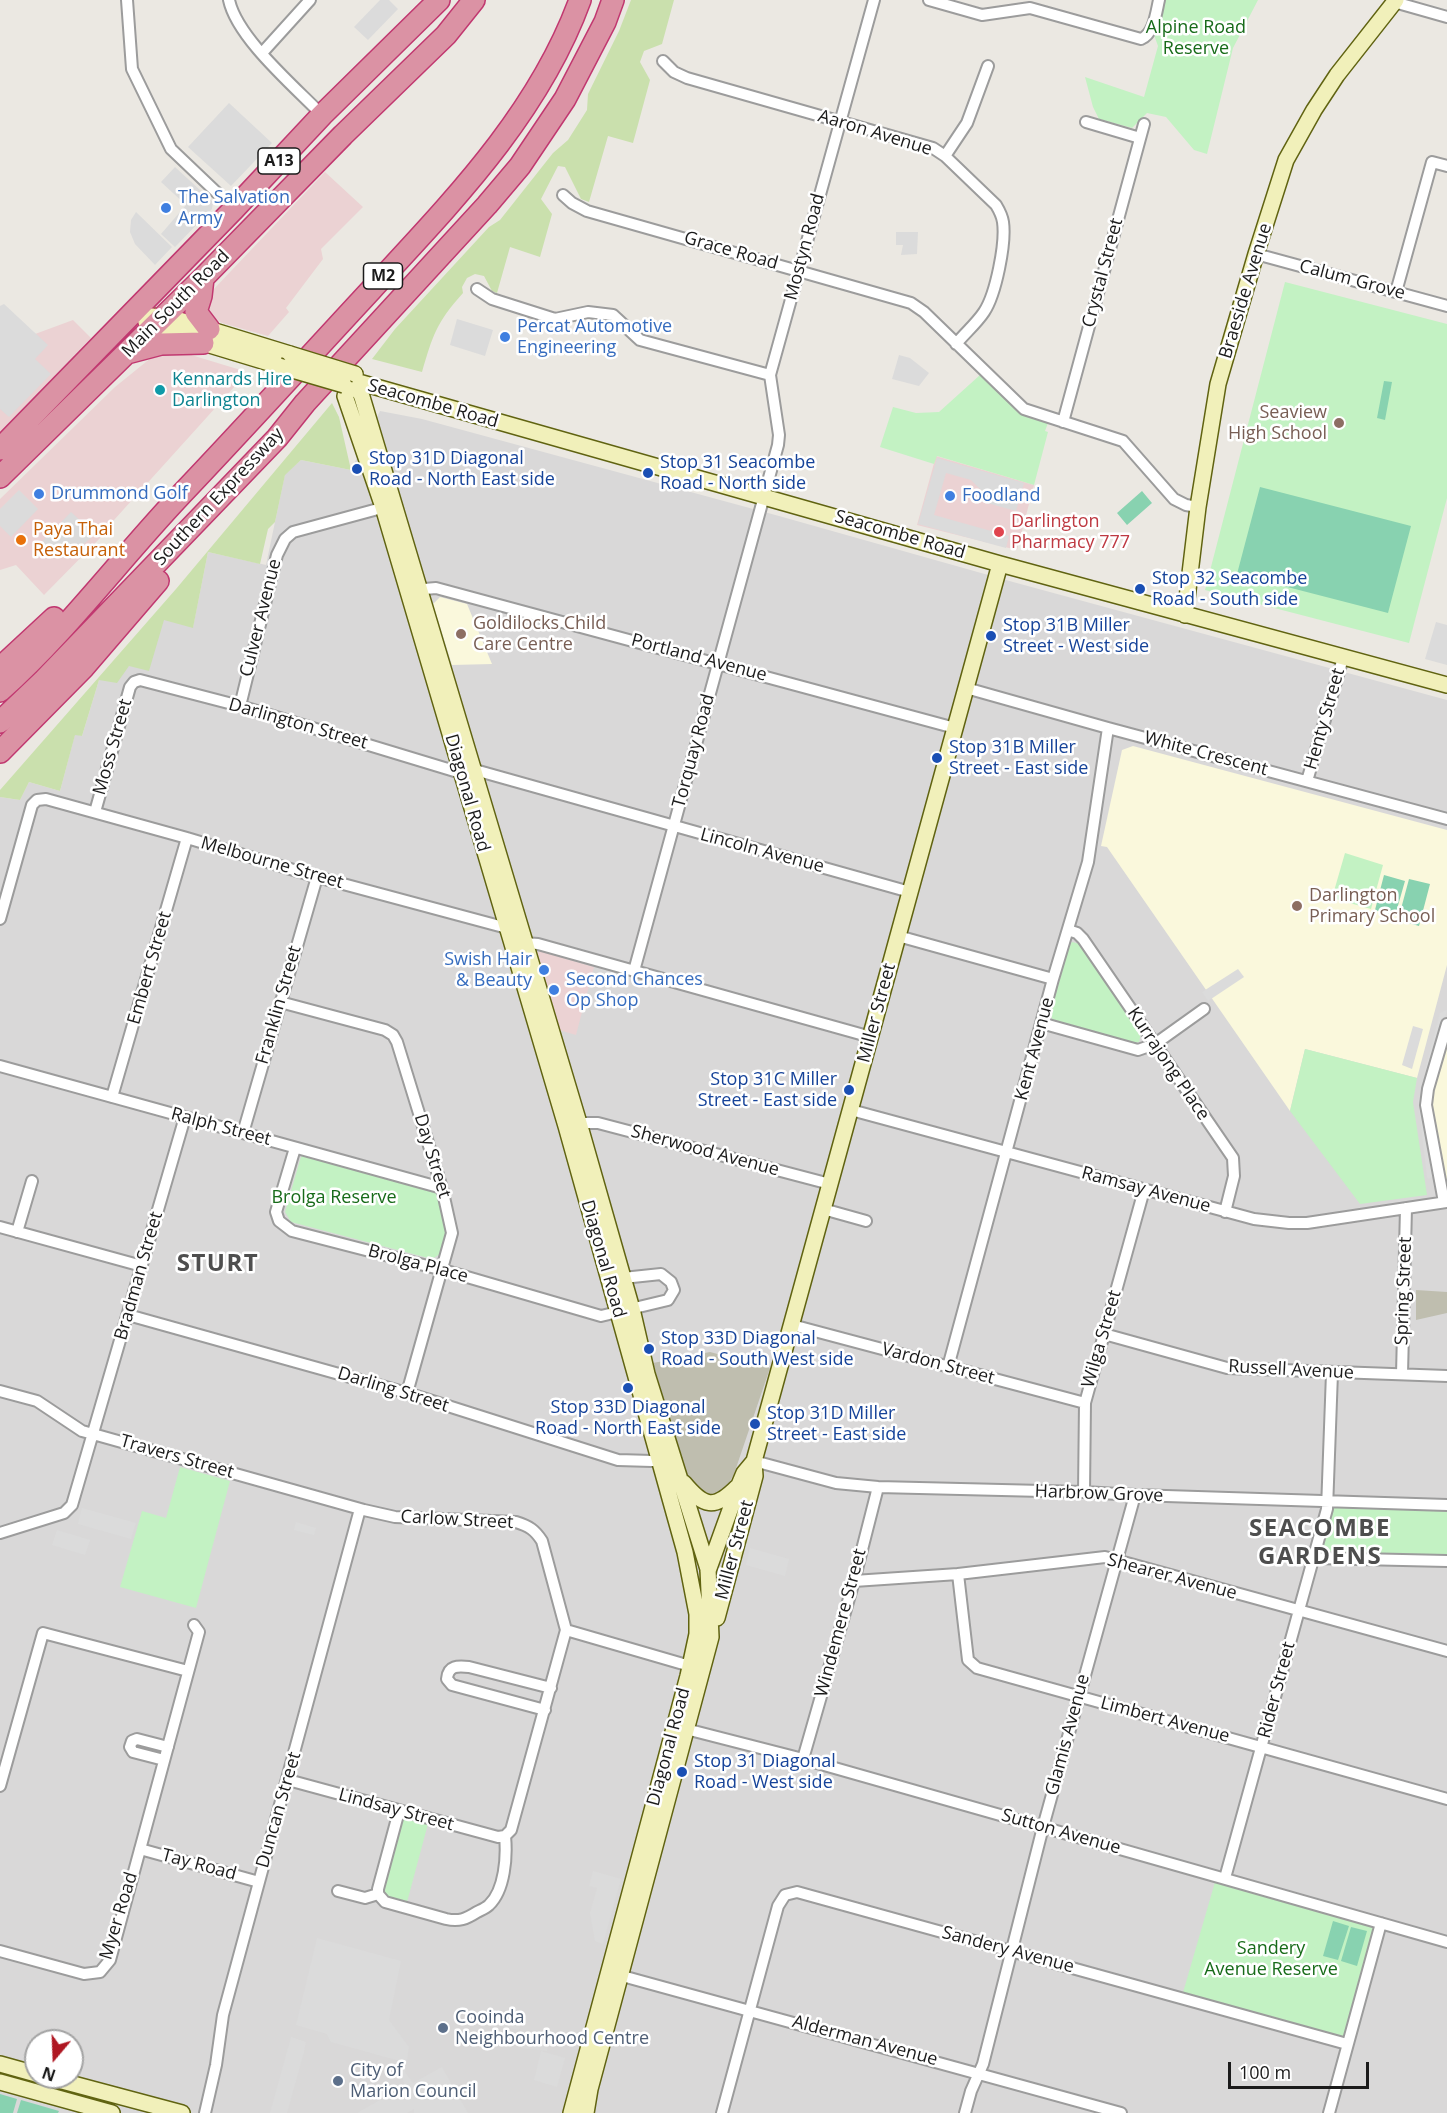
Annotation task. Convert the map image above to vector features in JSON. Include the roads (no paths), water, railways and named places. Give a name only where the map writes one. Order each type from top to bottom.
[{"type":"highway","name":"Main South Road","points":[[0,449],[234,209],[322,115],[439,0]]},
{"type":"highway","name":"Main South Road","points":[[0,477],[446,35],[474,0]]},
{"type":"highway","name":"Southern Expressway","points":[[0,691],[85,604],[151,527],[270,401],[491,156],[518,120],[557,53],[580,0]]},
{"type":"highway","name":"Southern Expressway","points":[[0,722],[44,680],[277,438],[305,403],[487,205],[520,166],[565,99],[605,22],[613,0]]},
{"type":"highway","points":[[322,115],[343,135]]},
{"type":"highway","points":[[203,278],[196,312],[206,336]]},
{"type":"highway","name":"A13","points":[[125,354],[161,344],[206,336]]},
{"type":"highway","points":[[0,752],[84,667],[209,524],[277,438]]},
{"type":"highway","name":"M2","points":[[0,668],[151,527]]},
{"type":"main road","name":"Braeside Avenue","points":[[1185,615],[1198,507],[1218,384],[1256,254],[1293,147],[1337,75],[1395,1]]},
{"type":"main road","name":"Seacombe Road","points":[[130,314],[546,437],[1447,686]]},
{"type":"main road","name":"Diagonal Road","points":[[352,380],[362,397],[388,506],[572,1124],[625,1311],[647,1374],[697,1614],[681,1728]]},
{"type":"main road","name":"Miller Street","points":[[711,1637],[755,1476],[754,1461],[1000,564]]},
{"type":"main road","name":"Diagonal Road","points":[[513,927],[524,944],[572,1124],[623,1278],[625,1311]]},
{"type":"main road","name":"Diagonal Road","points":[[571,2113],[614,1974],[681,1728],[711,1637],[708,1569],[681,1478],[666,1457]]},
{"type":"main road","name":"Miller Street","points":[[697,1614],[708,1569],[739,1485],[744,1473],[754,1461]]},
{"type":"main road","points":[[681,1478],[693,1493],[711,1503],[718,1503],[739,1485]]},
{"type":"main road","name":"Diagonal Road","points":[[586,2113],[614,1974]]},
{"type":"main road","points":[[0,2064],[24,2071]]},
{"type":"main road","points":[[0,2082],[112,2113]]},
{"type":"main road","points":[[84,2087],[182,2113]]},
{"type":"street","points":[[127,0],[132,69],[171,149],[234,209]]},
{"type":"street","points":[[229,0],[231,11],[237,21],[262,53],[322,115]]},
{"type":"street","points":[[262,53],[310,0]]},
{"type":"street","name":"Mostyn Road","points":[[765,496],[779,435],[770,375],[874,0]]},
{"type":"street","points":[[929,0],[982,15],[1030,8],[1141,39],[1151,30],[1159,0]]},
{"type":"street","points":[[1395,1],[1447,17]]},
{"type":"street","name":"Aaron Avenue","points":[[663,61],[674,72],[687,78],[933,148],[945,156],[996,205],[1003,222],[1001,248],[989,301],[978,320],[956,344]]},
{"type":"street","points":[[945,156],[967,123],[988,66]]},
{"type":"street","points":[[1086,122],[1140,138]]},
{"type":"street","name":"Crystal Street","points":[[1063,422],[1144,124]]},
{"type":"street","points":[[1396,292],[1432,162],[1447,166]]},
{"type":"street","name":"Grace Road","points":[[563,195],[587,211],[911,303],[924,312],[1024,409],[1123,441],[1174,499],[1186,505],[1198,507]]},
{"type":"street","name":"Calum Grove","points":[[1256,254],[1447,306]]},
{"type":"street","points":[[477,289],[492,299],[555,319],[588,312],[613,315],[640,340],[770,375]]},
{"type":"street","name":"Torquay Road","points":[[634,971],[765,496]]},
{"type":"street","name":"Culver Avenue","points":[[240,706],[277,555],[285,539],[293,532],[388,506]]},
{"type":"street","name":"Portland Avenue","points":[[414,590],[436,588],[955,728]]},
{"type":"street","name":"Henty Street","points":[[1307,781],[1343,658]]},
{"type":"street","name":"Darlington Street","points":[[134,682],[140,680],[240,706],[468,772]]},
{"type":"street","name":"Moss Street","points":[[95,812],[130,687],[134,682]]},
{"type":"street","name":"White Crescent","points":[[966,688],[1447,819]]},
{"type":"street","name":"Kent Avenue","points":[[948,1367],[1041,1023],[1088,862],[1108,728]]},
{"type":"street","name":"Lincoln Avenue","points":[[468,772],[674,826],[910,892]]},
{"type":"street","name":"Melbourne Street","points":[[0,919],[32,805],[37,800],[46,799],[317,877],[513,927]]},
{"type":"street","name":"Embert Street","points":[[112,1097],[187,838]]},
{"type":"street","name":"Franklin Street","points":[[243,1133],[317,877]]},
{"type":"street","name":"Kurrajong Place","points":[[1068,930],[1077,933],[1083,939],[1233,1158],[1234,1176],[1225,1212]]},
{"type":"street","points":[[898,936],[1053,980]]},
{"type":"street","points":[[524,944],[538,944],[871,1037]]},
{"type":"street","name":"Day Street","points":[[280,1002],[385,1030],[393,1035],[397,1042],[442,1188],[452,1233],[407,1393]]},
{"type":"street","points":[[1041,1023],[1132,1049],[1144,1049],[1155,1044],[1204,1009]]},
{"type":"street","points":[[1446,1202],[1426,1105],[1428,1089],[1447,1024]]},
{"type":"street","name":"Ralph Street","points":[[0,1066],[442,1188]]},
{"type":"street","name":"Ramsay Avenue","points":[[850,1110],[1254,1219],[1307,1223],[1446,1202]]},
{"type":"street","name":"Bradman Street","points":[[0,1533],[64,1513],[72,1505],[185,1117]]},
{"type":"street","name":"Sherwood Avenue","points":[[572,1124],[598,1123],[830,1184]]},
{"type":"street","name":"Brolga Place","points":[[295,1148],[276,1212],[279,1221],[292,1230],[601,1316],[625,1311]]},
{"type":"street","points":[[17,1232],[32,1181]]},
{"type":"street","name":"Wilga Street","points":[[1084,1492],[1085,1403],[1144,1190]]},
{"type":"street","name":"Spring Street","points":[[1402,1374],[1406,1208]]},
{"type":"street","points":[[823,1209],[866,1221]]},
{"type":"street","points":[[0,1227],[142,1266]]},
{"type":"street","name":"Diagonal Road","points":[[623,1278],[661,1274],[671,1282],[674,1290],[668,1300],[625,1311]]},
{"type":"street","name":"Darling Street","points":[[128,1315],[407,1393],[618,1460],[652,1461],[666,1457]]},
{"type":"street","name":"Vardon Street","points":[[792,1325],[1085,1403]]},
{"type":"street","name":"Russell Avenue","points":[[1104,1334],[1227,1368],[1447,1376]]},
{"type":"street","name":"Rider Street","points":[[1225,1878],[1327,1509],[1332,1373]]},
{"type":"street","name":"Travers Street","points":[[0,1391],[37,1401],[82,1431],[360,1509]]},
{"type":"street","name":"Harbrow Grove","points":[[754,1461],[836,1483],[878,1487],[1447,1505]]},
{"type":"street","name":"Windemere Street","points":[[803,1759],[854,1581],[878,1487]]},
{"type":"street","name":"Glamis Avenue","points":[[965,2113],[983,2064],[1078,1696],[1135,1496]]},
{"type":"street","name":"Carlow Street","points":[[360,1509],[395,1517],[516,1522],[529,1526],[542,1541],[566,1630]]},
{"type":"street","name":"Duncan Street","points":[[205,2113],[216,2065],[223,2015],[360,1509]]},
{"type":"street","name":"Shearer Avenue","points":[[854,1581],[958,1574],[1105,1557],[1447,1652]]},
{"type":"street","points":[[1314,1558],[1447,1561]]},
{"type":"street","name":"Limbert Avenue","points":[[958,1574],[968,1660],[977,1668],[1447,1798]]},
{"type":"street","name":"Myer Road","points":[[0,1950],[84,1974],[100,1972],[110,1960],[199,1632],[194,1625]]},
{"type":"street","points":[[399,1810],[378,1894],[385,1902],[446,1919],[465,1920],[489,1904],[496,1894],[507,1859],[505,1836],[512,1830],[566,1630],[690,1666]]},
{"type":"street","points":[[0,1786],[4,1757],[43,1633],[188,1671]]},
{"type":"street","points":[[545,1710],[452,1685],[447,1679],[447,1673],[450,1668],[469,1666],[551,1688]]},
{"type":"street","name":"Sutton Avenue","points":[[681,1728],[803,1759],[1447,1942]]},
{"type":"street","points":[[164,1760],[133,1752],[130,1747],[132,1741],[137,1739],[168,1747]]},
{"type":"street","name":"Lindsay Street","points":[[288,1780],[498,1838],[505,1836]]},
{"type":"street","name":"Tay Road","points":[[140,1849],[259,1882]]},
{"type":"street","points":[[338,1891],[365,1898],[378,1894]]},
{"type":"street","name":"Sandery Avenue","points":[[750,2010],[780,1900],[791,1892],[797,1892],[1347,2044]]},
{"type":"street","points":[[1329,2113],[1381,1923]]},
{"type":"street","name":"Alderman Avenue","points":[[614,1974],[1121,2113]]},
{"type":"street","points":[[722,2113],[750,2010]]},
{"type":"place","name":"The Salvation Army","points":[[166,208]]},
{"type":"place","name":"Percat Automotive Engineering","points":[[505,337]]},
{"type":"place","name":"Kennards Hire Darlington","points":[[160,390]]},
{"type":"place","name":"Seaview High School","points":[[1339,423]]},
{"type":"place","name":"Stop 31D Diagonal Road - North East side","points":[[357,469]]},
{"type":"place","name":"Stop 31 Seacombe Road - North side","points":[[648,473]]},
{"type":"place","name":"Drummond Golf","points":[[39,494]]},
{"type":"place","name":"Foodland","points":[[950,496]]},
{"type":"place","name":"Darlington Pharmacy 777","points":[[999,532]]},
{"type":"place","name":"Paya Thai Restaurant","points":[[21,540]]},
{"type":"place","name":"Stop 32 Seacombe Road - South side","points":[[1140,589]]},
{"type":"place","name":"Goldilocks Child Care Centre","points":[[461,634]]},
{"type":"place","name":"Stop 31B Miller Street - West side","points":[[991,636]]},
{"type":"place","name":"Stop 31B Miller Street - East side","points":[[937,758]]},
{"type":"place","name":"Darlington Primary School","points":[[1297,906]]},
{"type":"place","name":"Swish Hair & Beauty","points":[[544,970]]},
{"type":"place","name":"Second Chances Op Shop","points":[[554,990]]},
{"type":"place","name":"Stop 31C Miller Street - East side","points":[[849,1090]]},
{"type":"place","name":"Stop 33D Diagonal Road - South West side","points":[[649,1349]]},
{"type":"place","name":"Stop 33D Diagonal Road - North East side","points":[[628,1388]]},
{"type":"place","name":"Stop 31D Miller Street - East side","points":[[755,1424]]},
{"type":"place","name":"Stop 31 Diagonal Road - West side","points":[[682,1772]]},
{"type":"place","name":"Cooinda Neighbourhood Centre","points":[[443,2028]]},
{"type":"place","name":"City of Marion Council","points":[[338,2081]]},
{"type":"district","name":"STURT","points":[[218,1264]]},
{"type":"district","name":"SEACOMBE GARDENS","points":[[1320,1543]]},
{"type":"park label","name":"Alpine Road Reserve","points":[[1196,38]]},
{"type":"park label","name":"Brolga Reserve","points":[[334,1198]]},
{"type":"park label","name":"Sandery Avenue Reserve","points":[[1271,1959]]}]
